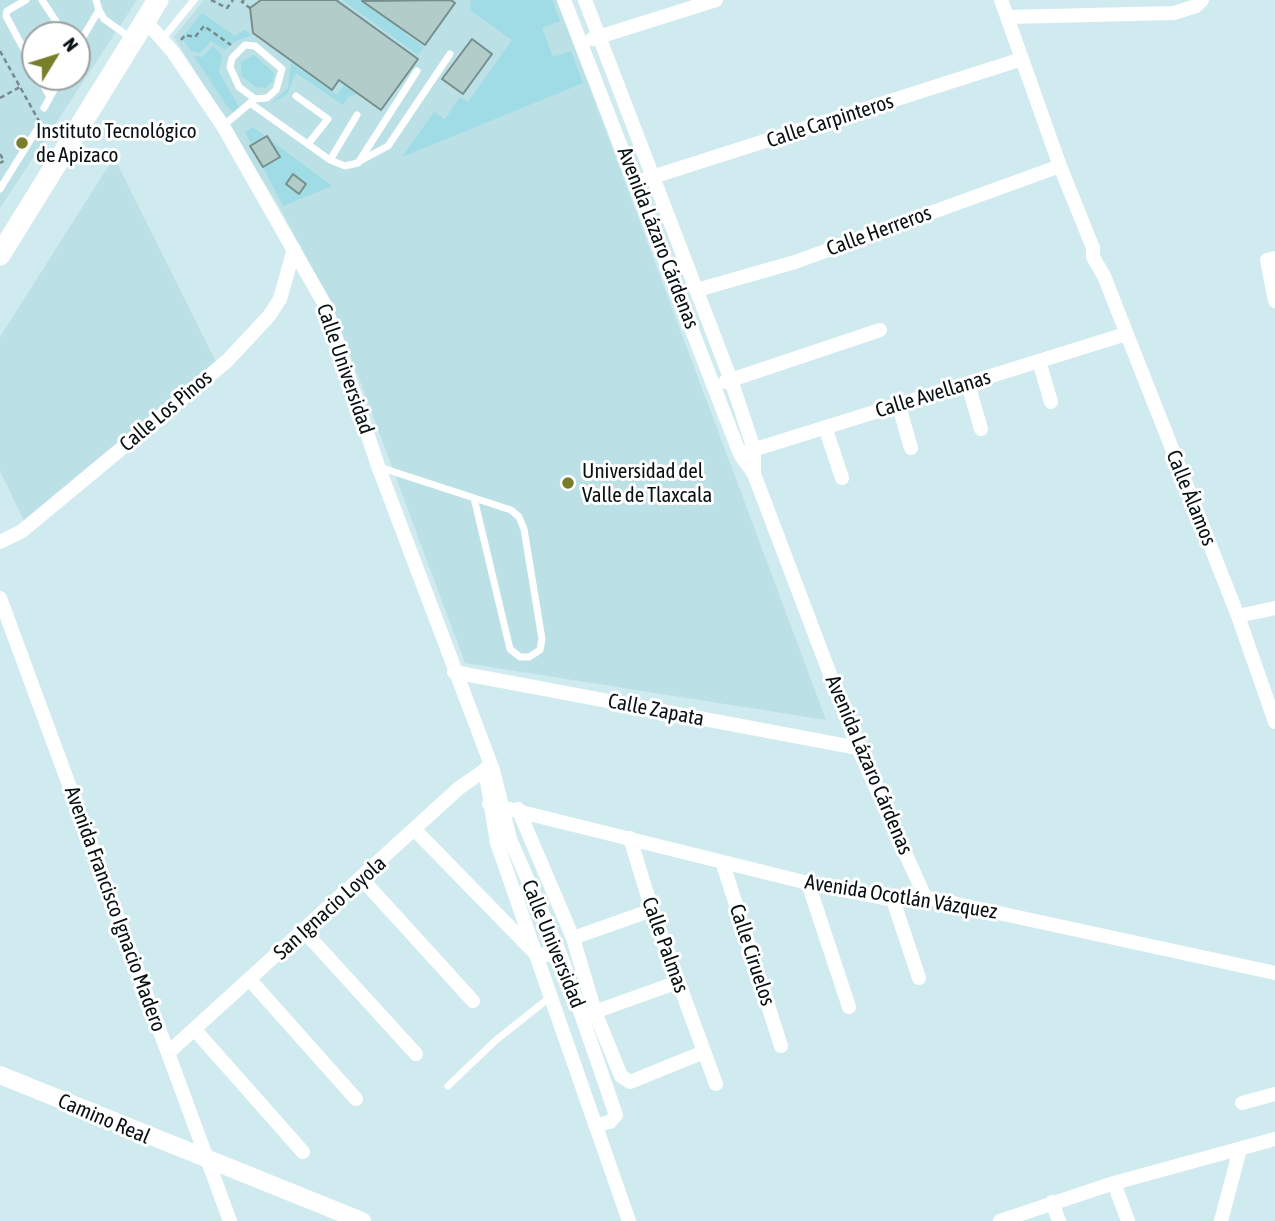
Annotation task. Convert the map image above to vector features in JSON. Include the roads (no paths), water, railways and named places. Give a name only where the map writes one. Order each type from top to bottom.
[{"type":"main road","points":[[0,255],[158,0]]},
{"type":"street","name":"Avenida Lázaro Cárdenas","points":[[564,0],[638,182],[713,386],[747,452]]},
{"type":"street","name":"Avenida Lázaro Cárdenas","points":[[585,0],[731,380],[754,474],[858,748],[925,897]]},
{"type":"street","points":[[581,43],[716,0]]},
{"type":"street","name":"Calle Álamos","points":[[1001,0],[1060,166],[1093,248],[1093,257],[1104,276],[1238,617],[1275,722]]},
{"type":"street","points":[[1007,18],[1174,13],[1199,3]]},
{"type":"street","name":"Calle Universidad","points":[[144,19],[163,38],[223,126],[325,305],[378,466],[485,750],[495,804],[497,843],[629,1221]]},
{"type":"street","name":"Calle Carpinteros","points":[[638,182],[1022,60]]},
{"type":"street","name":"Calle Herreros","points":[[697,290],[795,262],[1060,166]]},
{"type":"street","name":"Calle Los Pinos","points":[[0,542],[22,531],[226,361],[270,316],[280,299],[294,249]]},
{"type":"street","points":[[1271,259],[1275,301]]},
{"type":"street","points":[[713,386],[880,330]]},
{"type":"street","name":"Calle Avellanas","points":[[747,452],[1126,334]]},
{"type":"street","points":[[1039,361],[1051,402]]},
{"type":"street","points":[[968,384],[981,429]]},
{"type":"street","points":[[898,403],[912,448]]},
{"type":"street","points":[[825,426],[842,478]]},
{"type":"street","name":"Avenida Francisco Ignacio Madero","points":[[0,598],[209,1160],[229,1221]]},
{"type":"street","points":[[1238,617],[1275,608]]},
{"type":"street","name":"Calle Zapata","points":[[454,672],[858,748]]},
{"type":"street","name":"San Ignacio Loyola","points":[[169,1052],[416,831],[459,788],[489,770]]},
{"type":"street","name":"Calle Universidad","points":[[495,804],[588,1014],[616,1115],[610,1122],[595,1125]]},
{"type":"street","name":"Avenida Ocotlán Vázquez","points":[[495,804],[723,864],[808,883],[893,900],[925,897],[1275,973]]},
{"type":"street","points":[[518,809],[573,938],[588,1014],[624,1081],[630,1082],[704,1052]]},
{"type":"street","points":[[416,831],[536,954],[561,956]]},
{"type":"street","name":"Calle Palmas","points":[[630,838],[652,910],[716,1084]]},
{"type":"street","name":"Calle Ciruelos","points":[[723,864],[781,1046]]},
{"type":"street","points":[[361,878],[473,1001]]},
{"type":"street","points":[[808,883],[849,1007]]},
{"type":"street","points":[[893,900],[919,978]]},
{"type":"street","points":[[573,938],[652,910]]},
{"type":"street","points":[[303,930],[416,1054]]},
{"type":"street","points":[[250,980],[356,1099]]},
{"type":"street","points":[[588,1014],[678,982]]},
{"type":"street","points":[[195,1030],[303,1152]]},
{"type":"street","name":"Camino Real","points":[[0,1075],[362,1221]]},
{"type":"street","points":[[1242,1103],[1275,1094]]},
{"type":"street","points":[[1000,1221],[1036,1215],[1052,1202],[1275,1139]]},
{"type":"street","points":[[1221,1221],[1240,1149]]},
{"type":"street","points":[[1115,1183],[1128,1221]]},
{"type":"street","points":[[1052,1202],[1059,1221]]},
{"type":"lane","points":[[21,44],[6,16],[7,11],[26,0]]},
{"type":"lane","points":[[42,0],[56,21]]},
{"type":"lane","points":[[96,0],[104,19],[132,39]]},
{"type":"lane","points":[[163,38],[194,0]]},
{"type":"lane","points":[[91,23],[99,10]]},
{"type":"lane","points":[[223,126],[252,101],[267,98],[276,90],[282,69],[255,46],[245,46],[239,50],[230,68],[239,87],[252,101],[330,160],[345,166],[358,163],[388,146],[450,54]]},
{"type":"lane","points":[[358,163],[417,71]]},
{"type":"lane","points":[[47,91],[50,97]]},
{"type":"lane","points":[[44,108],[53,91]]},
{"type":"lane","points":[[296,96],[328,119],[308,144]]},
{"type":"lane","points":[[330,160],[358,115]]},
{"type":"lane","points":[[0,189],[38,128]]},
{"type":"lane","points":[[378,466],[511,510],[519,517],[524,529],[542,639],[540,650],[529,657],[520,657],[510,649],[474,498]]},
{"type":"lane","points":[[448,1086],[495,1041],[549,998]]},
{"type":"place","name":"Instituto Tecnológico de Apizaco","points":[[22,143]]},
{"type":"place","name":"Universidad del Valle de Tlaxcala","points":[[568,483]]}]
